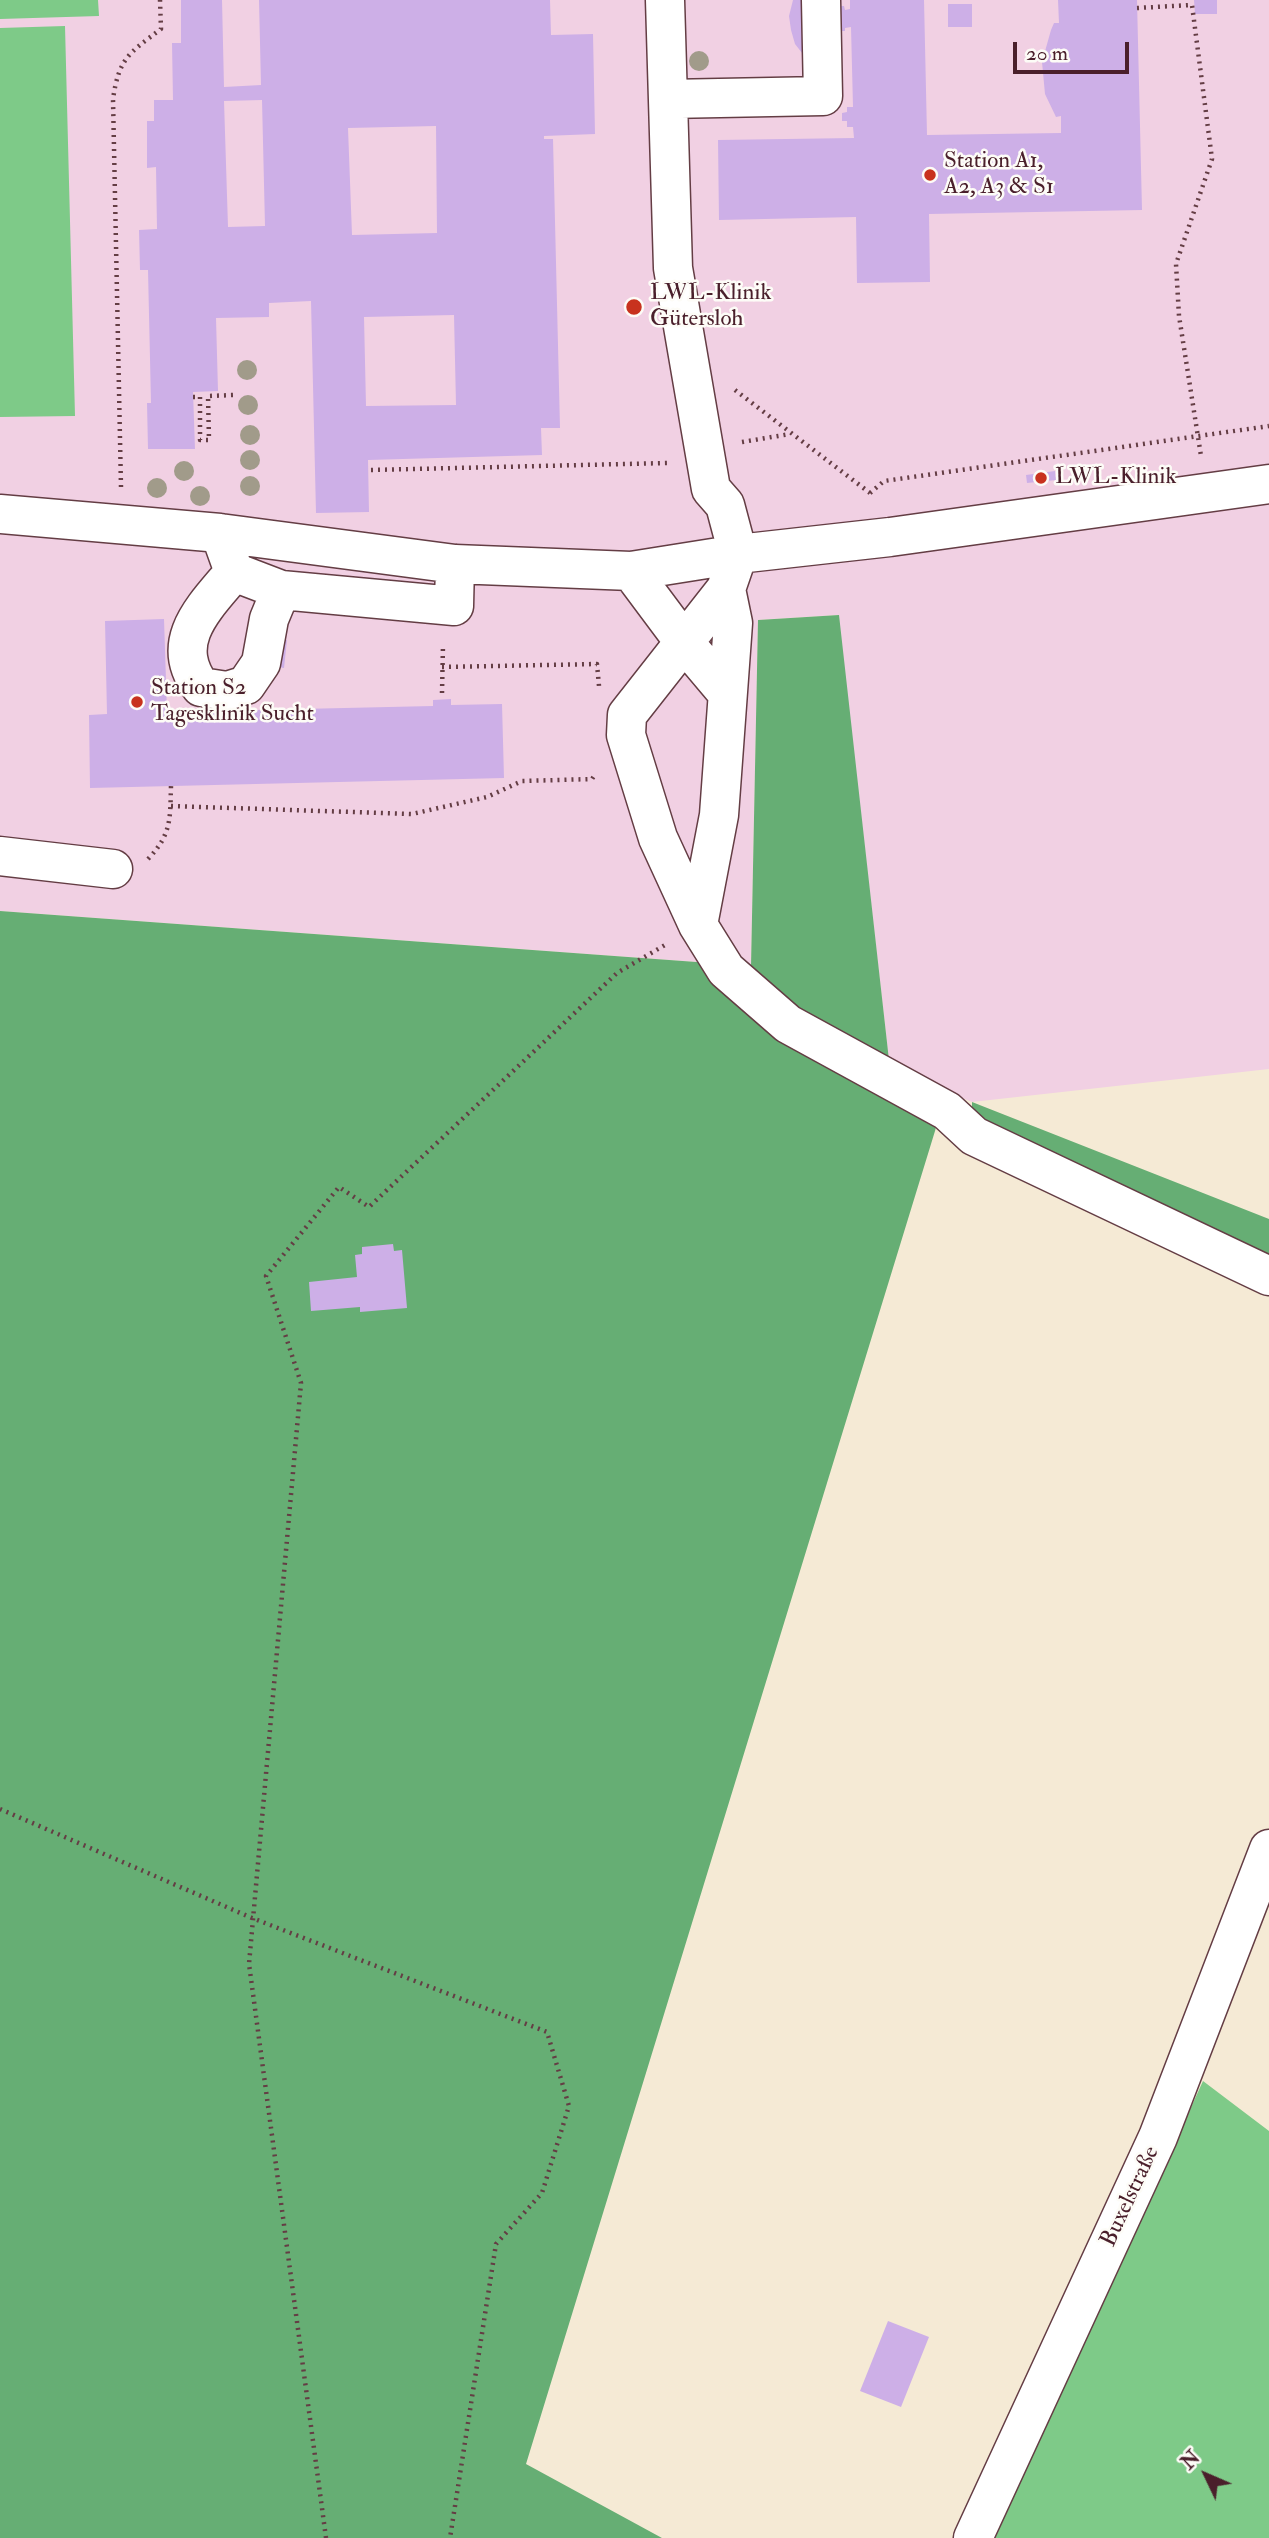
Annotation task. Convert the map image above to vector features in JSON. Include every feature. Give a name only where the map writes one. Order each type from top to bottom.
[{"type":"street","points":[[665,0],[673,268],[711,489],[725,505],[738,554],[726,589],[627,715],[626,735],[658,838],[698,925],[726,971],[788,1024],[947,1111],[974,1136],[1269,1276]]},
{"type":"street","points":[[668,99],[823,96],[821,0]]},
{"type":"street","points":[[0,514],[220,533],[455,564],[631,571],[738,554],[890,537],[1269,484]]},
{"type":"street","points":[[220,533],[234,572],[281,590],[454,606],[455,564]]},
{"type":"street","points":[[631,571],[684,642],[727,693]]},
{"type":"street","points":[[234,572],[200,614],[187,641],[189,671],[201,687],[226,691],[246,685],[261,663],[269,619],[281,590]]},
{"type":"street","points":[[698,925],[719,815],[733,623],[726,589]]},
{"type":"street","points":[[0,856],[113,869]]},
{"type":"street","name":"Buxelstraße","points":[[974,2538],[1158,2137],[1269,1849]]},
{"type":"path","points":[[122,525],[113,99],[117,72],[130,52],[161,29],[160,0]]},
{"type":"path","points":[[1137,8],[1192,5],[1212,159],[1176,264],[1179,316],[1208,492]]},
{"type":"path","points":[[686,351],[790,434],[870,493],[884,481],[1269,426]]},
{"type":"path","points":[[193,397],[200,397],[200,440],[209,440],[208,396],[234,395]]},
{"type":"path","points":[[371,470],[684,462],[721,446],[790,434]]},
{"type":"path","points":[[442,693],[445,605]]},
{"type":"path","points":[[442,667],[597,664],[600,698]]},
{"type":"path","points":[[171,806],[412,814],[487,797],[522,781],[592,779],[598,770]]},
{"type":"path","points":[[113,869],[130,867],[148,859],[163,844],[171,821],[171,786]]},
{"type":"path","points":[[326,2538],[249,1964],[301,1383],[266,1276],[339,1186],[369,1207],[617,973],[698,925]]},
{"type":"path","points":[[0,1809],[252,1918],[547,2032],[569,2106],[542,2193],[496,2244],[450,2538]]},
{"type":"shaded area","name":"LWL-Klinik Gütersloh","points":[[0,0],[1269,0],[1269,1069],[972,1102],[890,1069],[838,615],[758,620],[751,966],[0,911]]},
{"type":"green space","points":[[0,0],[98,0],[99,16],[0,19]]},
{"type":"green space","points":[[65,26],[75,416],[0,417],[0,28]]},
{"type":"green space","points":[[839,615],[890,1069],[946,1090],[526,2464],[662,2538],[0,2538],[0,911],[751,966],[758,620]]},
{"type":"green space","points":[[972,1102],[1269,1219],[1269,1259],[972,1126]]},
{"type":"green space","points":[[1203,2081],[1269,2131],[1269,2538],[995,2538]]},
{"type":"building","points":[[181,0],[222,0],[224,87],[261,85],[259,0],[550,0],[551,35],[593,34],[595,134],[544,136],[544,139],[553,139],[560,428],[541,428],[542,455],[368,460],[369,512],[316,513],[311,301],[269,303],[269,317],[216,318],[218,391],[193,392],[195,449],[148,449],[147,403],[151,403],[148,270],[140,270],[139,230],[157,229],[156,167],[147,168],[147,121],[154,121],[154,100],[173,100],[172,43],[181,43]],"holes":[[[262,100],[265,226],[228,227],[224,101]],[[436,126],[437,233],[352,235],[348,128]],[[454,315],[456,405],[366,406],[364,317]]]},
{"type":"building","name":"Station A1, A2, A3 & S1","points":[[793,0],[815,0],[818,7],[844,6],[845,10],[850,9],[850,0],[924,0],[927,135],[1061,133],[1061,116],[1056,117],[1045,94],[1042,62],[1054,23],[1059,23],[1058,0],[1137,0],[1142,210],[929,214],[930,282],[857,283],[856,217],[719,220],[718,140],[854,138],[853,127],[847,127],[847,121],[842,121],[842,113],[847,112],[847,107],[853,107],[851,27],[845,28],[845,31],[818,31],[806,58],[795,44],[791,30],[789,16]]},
{"type":"building","points":[[1194,0],[1217,0],[1217,14],[1195,14]]},
{"type":"building","points":[[948,4],[972,4],[972,27],[948,27]]},
{"type":"building","points":[[1055,471],[1056,480],[1027,483],[1026,475]]},
{"type":"building","name":"Station S2 Tagesklinik Sucht","points":[[164,619],[167,712],[433,706],[433,700],[451,699],[451,705],[502,704],[504,778],[90,788],[89,715],[107,714],[105,621]]},
{"type":"building","points":[[275,639],[287,640],[284,668],[271,666]]},
{"type":"building","points":[[393,1244],[394,1251],[402,1250],[407,1308],[360,1312],[360,1307],[311,1311],[309,1282],[357,1277],[355,1255],[362,1254],[362,1247]]},
{"type":"building","points":[[888,2321],[929,2337],[901,2407],[860,2391]]},
{"type":"place","name":"Station A1, A2, A3 & S1","points":[[930,175]]},
{"type":"place","name":"LWL-Klinik Gütersloh","points":[[634,307]]},
{"type":"place","name":"LWL-Klinik","points":[[1041,478]]},
{"type":"place","name":"Station S2 Tagesklinik Sucht","points":[[137,702]]}]
